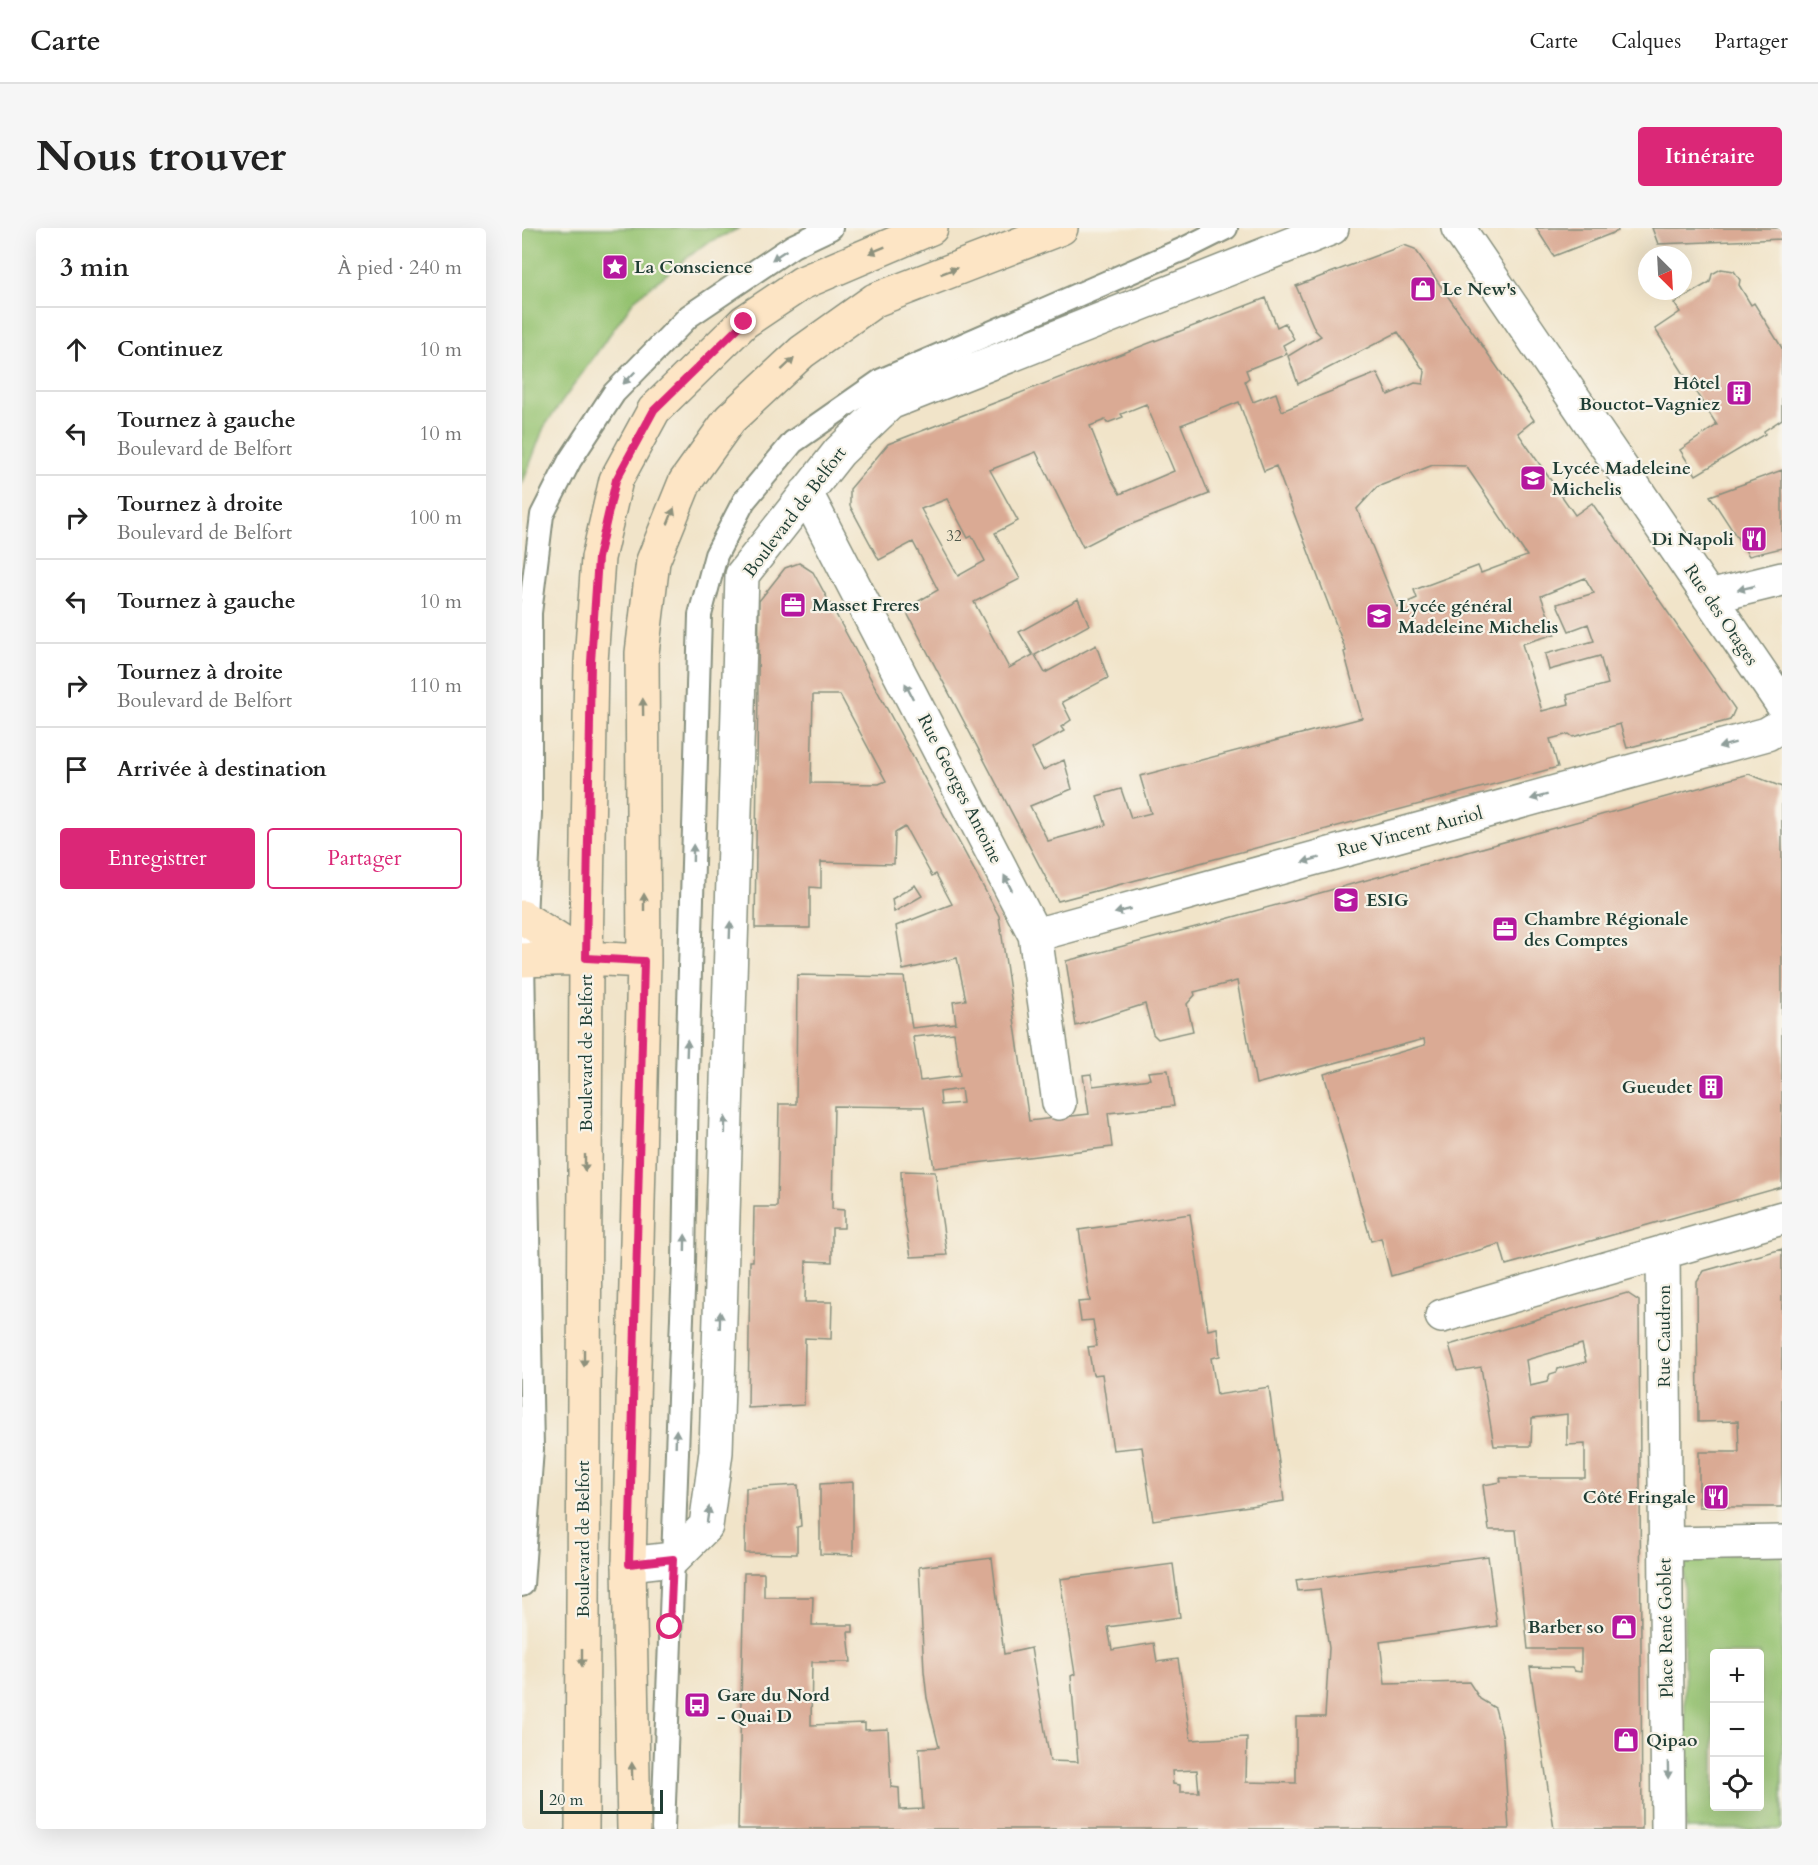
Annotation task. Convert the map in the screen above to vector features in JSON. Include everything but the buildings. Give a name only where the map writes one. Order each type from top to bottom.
[{"type":"main road","name":"Boulevard de Belfort","points":[[582,1829],[586,958],[591,662],[598,558],[616,480],[654,410],[744,322],[802,283],[931,228]]},
{"type":"main road","points":[[634,1829],[629,1564],[644,961],[642,653],[652,561],[685,482],[730,419],[801,352],[875,300],[1061,228]]},
{"type":"main road","points":[[524,917],[586,958]]},
{"type":"main road","points":[[523,960],[586,958],[644,961]]},
{"type":"street","name":"Boulevard de Belfort","points":[[673,1559],[706,1526],[716,1452],[742,575],[838,452],[890,403],[1332,228]]},
{"type":"street","name":"Rue des Otages","points":[[1458,228],[1782,704]]},
{"type":"street","name":"Rue Georges Antoine","points":[[806,493],[1035,935],[1059,1103]]},
{"type":"street","points":[[1709,597],[1782,579]]},
{"type":"street","name":"Rue Vincent Auriol","points":[[1035,935],[1767,734],[1782,725]]},
{"type":"street","points":[[1442,1316],[1782,1218]]},
{"type":"street","name":"Rue Caudron","points":[[1663,1252],[1665,1544]]},
{"type":"street","name":"Place René Goblet","points":[[1668,1829],[1665,1544],[1782,1542]]},
{"type":"street","points":[[629,1564],[673,1559]]},
{"type":"lane","points":[[522,1585],[532,1449],[523,960],[530,802],[530,613],[542,515],[570,460],[614,393],[689,316],[793,246],[831,228]]},
{"type":"lane","points":[[663,1829],[684,1264],[700,615],[716,555],[744,501],[794,442],[882,380],[1186,248],[1226,228]]},
{"type":"green space","points":[[522,228],[740,228],[705,244],[635,299],[544,427],[522,485]]},
{"type":"green space","points":[[1683,1553],[1782,1553],[1782,1829],[1686,1829]]},
{"type":"place","name":"La Conscience","points":[[615,267]]},
{"type":"place","name":"Le New's","points":[[1423,289]]},
{"type":"place","name":"Hôtel Bouctot-Vagniez","points":[[1739,393]]},
{"type":"place","name":"Lycée Madeleine Michelis","points":[[1533,478]]},
{"type":"place","name":"Di Napoli","points":[[1754,539]]},
{"type":"place","name":"Masset Freres","points":[[793,605]]},
{"type":"place","name":"Lycée général Madeleine Michelis","points":[[1379,616]]},
{"type":"place","name":"ESIG","points":[[1346,900]]},
{"type":"place","name":"Chambre Régionale des Comptes","points":[[1505,929]]},
{"type":"place","name":"Gueudet","points":[[1711,1087]]},
{"type":"place","name":"Côté Fringale","points":[[1716,1497]]},
{"type":"place","name":"Barber so","points":[[1624,1627]]},
{"type":"place","name":"Gare du Nord - Quai D","points":[[697,1705]]},
{"type":"place","name":"Qipao","points":[[1626,1740]]},
{"type":"route","points":[[670,1627],[673,1559],[629,1564],[644,961],[586,958],[591,662],[598,558],[616,480],[654,410],[744,322]]}]
